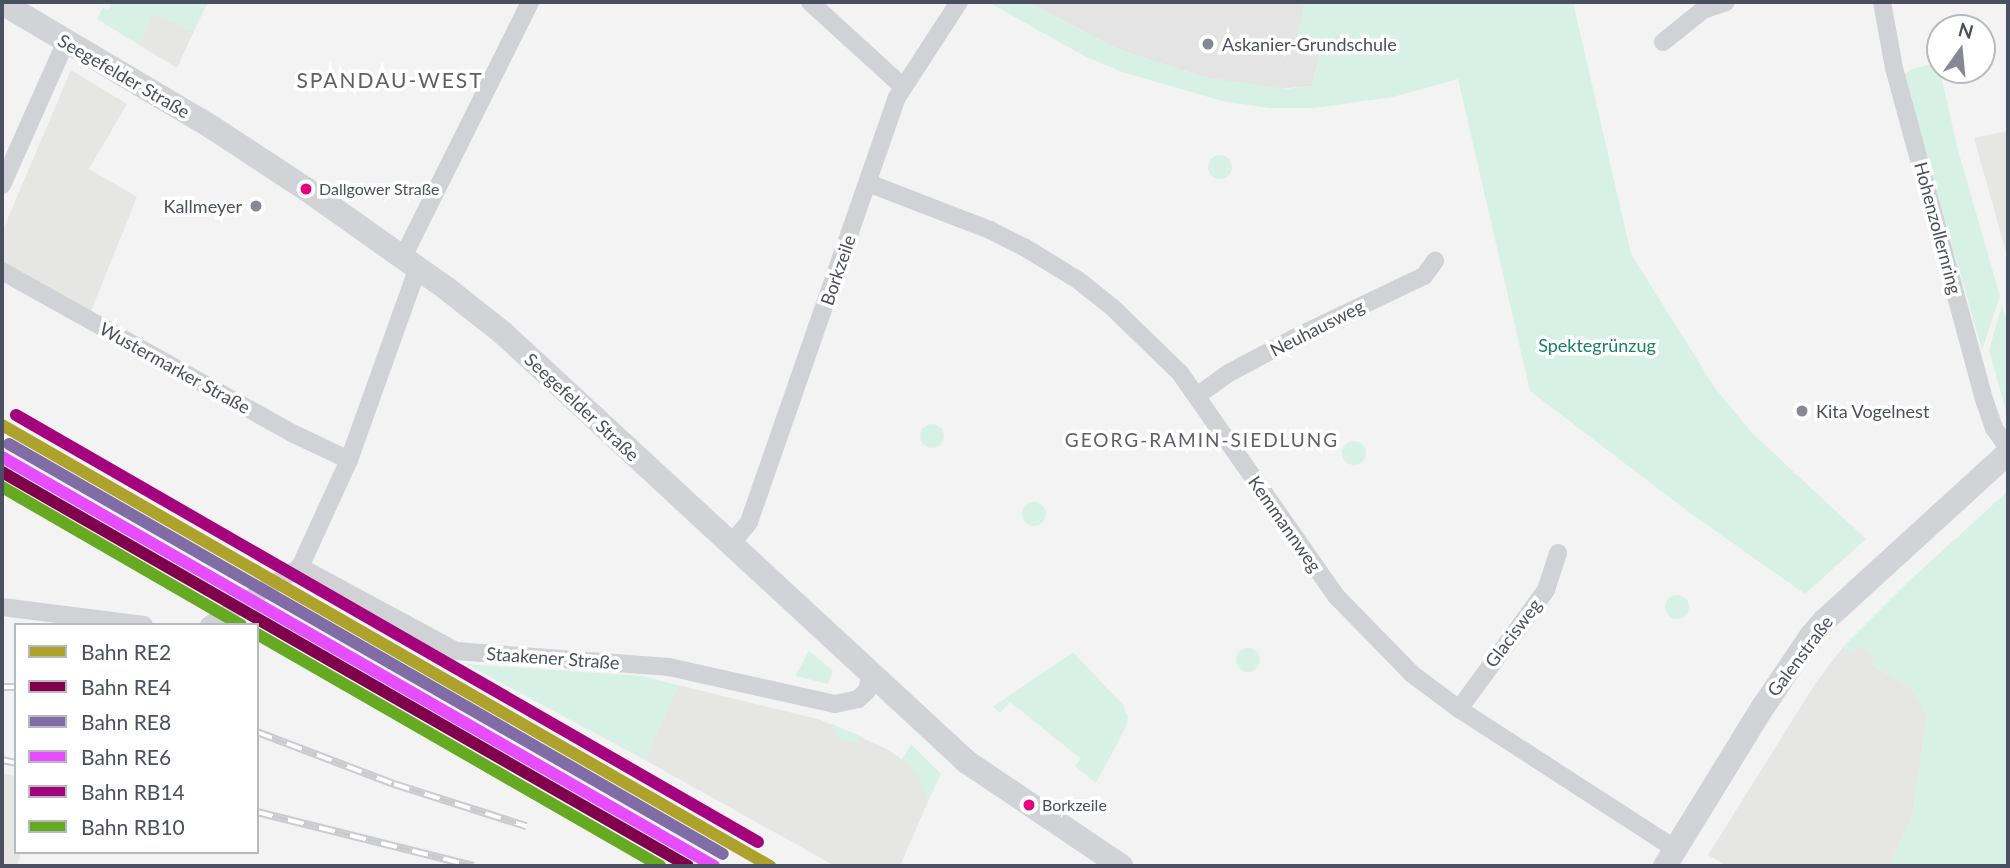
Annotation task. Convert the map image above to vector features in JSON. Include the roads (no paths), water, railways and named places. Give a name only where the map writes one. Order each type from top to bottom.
[{"type":"street","points":[[212,623],[300,567],[349,460],[411,262],[530,2]]},
{"type":"street","points":[[810,2],[903,87]]},
{"type":"street","name":"Borkzeile","points":[[730,545],[748,522],[903,87],[959,2]]},
{"type":"street","points":[[1663,42],[1703,10],[1726,2]]},
{"type":"street","name":"Hohenzollernring","points":[[1882,2],[1894,68],[1985,402],[1994,428],[2008,450]]},
{"type":"street","name":"Seegefelder Straße","points":[[2,3],[213,128],[411,262],[503,333],[967,762],[1121,866]]},
{"type":"street","points":[[2,185],[66,41]]},
{"type":"street","name":"Kemmannweg","points":[[868,183],[990,230],[1078,280],[1159,350],[1197,396],[1336,596],[1412,674],[1670,858]]},
{"type":"street","name":"Neuhausweg","points":[[1197,396],[1229,373],[1296,337],[1424,276],[1435,261]]},
{"type":"street","name":"Wustermarker Straße","points":[[2,271],[294,434],[349,460]]},
{"type":"street","name":"Galenstraße","points":[[1670,858],[1763,707],[1825,620],[2008,450]]},
{"type":"street","name":"Glacisweg","points":[[1459,709],[1546,590],[1558,553]]},
{"type":"street","name":"Staakener Straße","points":[[300,567],[456,651],[669,667],[835,704],[858,699],[867,691],[871,674]]},
{"type":"street","points":[[2,607],[128,623]]},
{"type":"railway","points":[[2,687],[14,687]]},
{"type":"railway","points":[[259,733],[394,784],[526,826]]},
{"type":"railway","points":[[2,760],[14,763]]},
{"type":"railway","points":[[259,812],[473,866]]},
{"type":"rail line","name":"RB14","points":[[16,415],[758,842]]},
{"type":"rail line","name":"RE2","points":[[2,425],[770,866]]},
{"type":"rail line","name":"RE8","points":[[9,444],[723,854]]},
{"type":"rail line","name":"RE6","points":[[2,457],[714,866]]},
{"type":"rail line","name":"RE4","points":[[2,472],[688,866]]},
{"type":"rail line","name":"RB10","points":[[2,487],[238,623]]},
{"type":"rail line","name":"RB10","points":[[259,635],[660,866]]},
{"type":"place","name":"Askanier-Grundschule","points":[[1208,44]]},
{"type":"place","name":"Dallgower Straße","points":[[306,189]]},
{"type":"place","name":"Kallmeyer","points":[[256,206]]},
{"type":"place","name":"Kita Vogelnest","points":[[1802,411]]},
{"type":"place","name":"Borkzeile","points":[[1029,805]]},
{"type":"district","name":"SPANDAU-WEST","points":[[390,80]]},
{"type":"district","name":"GEORG-RAMIN-SIEDLUNG","points":[[1202,440]]},
{"type":"park label","name":"Spektegrünzug","points":[[1597,345]]}]
